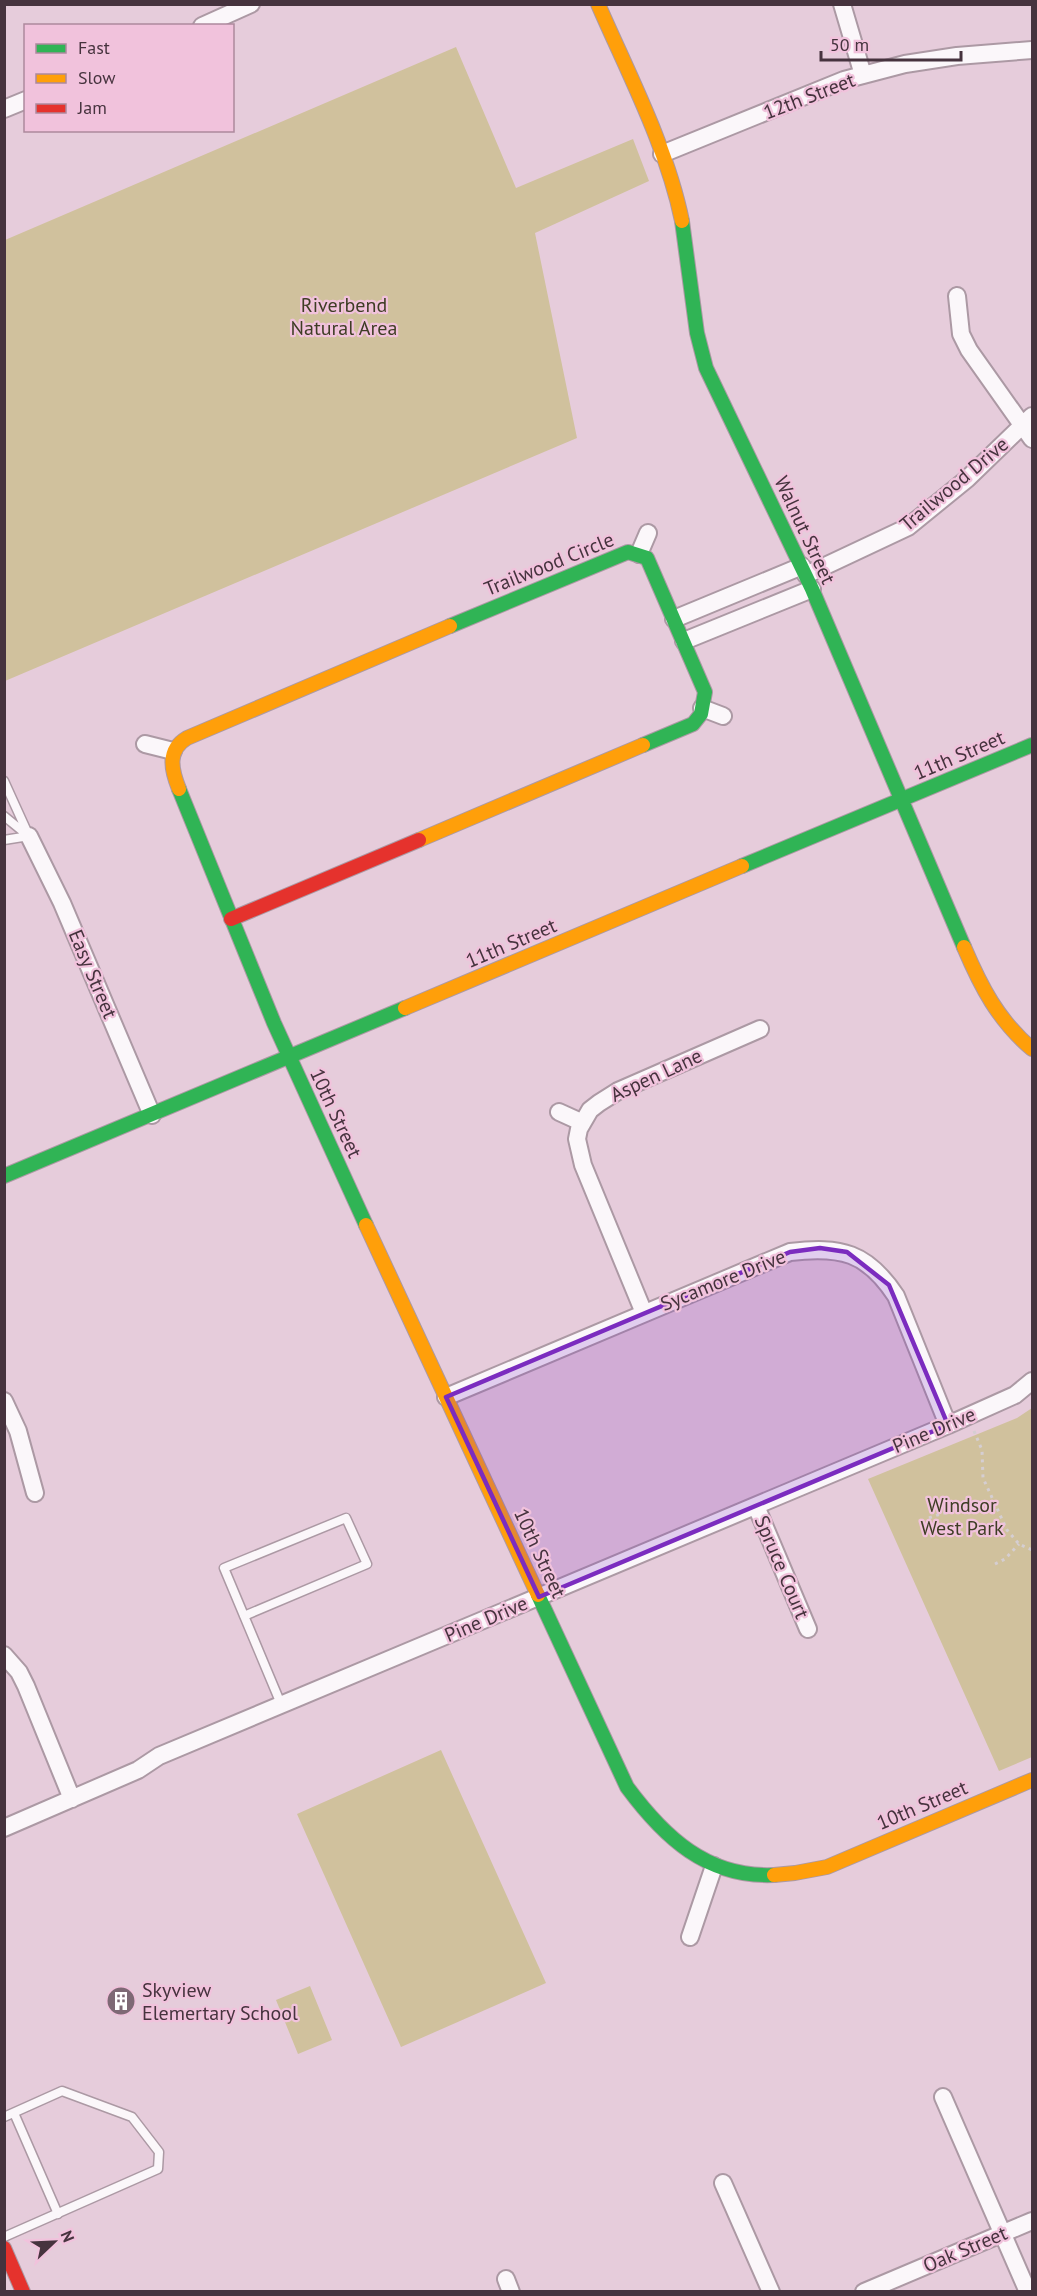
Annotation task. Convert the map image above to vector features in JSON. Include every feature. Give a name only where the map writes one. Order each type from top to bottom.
[{"type":"street","points":[[206,24],[251,4]]},
{"type":"street","name":"Walnut Street","points":[[598,4],[662,154],[678,202],[685,237],[697,333],[706,368],[806,577],[989,1002],[1004,1022],[1032,1049]]},
{"type":"street","points":[[842,4],[863,75]]},
{"type":"street","name":"12th Street","points":[[662,154],[844,80],[905,64],[957,56],[1032,50]]},
{"type":"street","points":[[4,109],[24,101]]},
{"type":"street","points":[[957,296],[961,334],[969,350],[1029,427]]},
{"type":"street","name":"Trailwood Drive","points":[[806,577],[908,527],[1029,427]]},
{"type":"street","points":[[639,554],[648,533]]},
{"type":"street","name":"Trailwood Circle","points":[[173,752],[178,742],[204,729],[628,552],[639,554],[650,562],[705,692],[702,708]]},
{"type":"street","points":[[674,619],[806,577]]},
{"type":"street","points":[[684,641],[806,577]]},
{"type":"street","points":[[145,744],[173,752],[173,773],[231,919],[689,727],[702,708],[723,716]]},
{"type":"street","name":"11th Street","points":[[4,1176],[1032,745]]},
{"type":"street","name":"Easy Street","points":[[28,836],[62,903],[152,1114]]},
{"type":"street","name":"10th Street","points":[[231,919],[289,1058],[627,1787],[639,1805],[670,1838],[687,1851],[714,1866],[745,1875],[804,1873],[827,1867],[1032,1780]]},
{"type":"street","name":"Aspen Lane","points":[[581,1122],[590,1110],[618,1091],[760,1029]]},
{"type":"street","points":[[559,1112],[581,1122],[577,1139],[583,1165],[644,1313]]},
{"type":"street","name":"Sycamore Drive","points":[[446,1397],[790,1252],[820,1248],[847,1252],[861,1259],[876,1270],[896,1296],[948,1425]]},
{"type":"street","name":"Pine Drive","points":[[4,1828],[138,1770],[159,1756],[948,1425],[1015,1395],[1032,1381]]},
{"type":"street","points":[[4,1401],[18,1431],[35,1493]]},
{"type":"street","name":"Spruce Court","points":[[756,1506],[808,1629]]},
{"type":"street","points":[[4,1655],[19,1672],[26,1686],[72,1799]]},
{"type":"street","points":[[690,1937],[714,1866]]},
{"type":"street","points":[[943,2097],[1028,2292]]},
{"type":"street","points":[[723,2183],[771,2292]]},
{"type":"street","name":"Oak Street","points":[[864,2292],[1032,2221]]},
{"type":"street","points":[[4,2248],[23,2292]]},
{"type":"lane","points":[[4,781],[28,836]]},
{"type":"lane","points":[[4,816],[28,836]]},
{"type":"lane","points":[[4,840],[28,836]]},
{"type":"lane","points":[[244,1616],[367,1564],[346,1518],[224,1569],[281,1704]]},
{"type":"lane","points":[[4,2117],[62,2091],[132,2117],[159,2152],[158,2169],[4,2237]]},
{"type":"lane","points":[[14,2113],[58,2214]]},
{"type":"path","points":[[968,1416],[982,1450],[983,1478],[1007,1530],[1019,1544],[1032,1550]]},
{"type":"path","points":[[929,1518],[945,1511],[980,1509],[994,1502]]},
{"type":"path","points":[[995,1564],[1005,1559],[1019,1544]]},
{"type":"highlighted area","points":[[820,1248],[847,1252],[889,1285],[948,1425],[539,1597],[446,1397],[790,1252]]},
{"type":"green space","name":"Riverbend Natural Area","points":[[456,47],[516,188],[633,139],[649,181],[535,233],[577,438],[5,681],[5,240]]},
{"type":"green space","name":"Windsor West Park","points":[[1032,1408],[1032,1757],[999,1771],[868,1479],[1017,1418]]},
{"type":"green space","points":[[441,1750],[546,1983],[401,2047],[297,1814]]},
{"type":"green space","points":[[310,1986],[332,2040],[298,2054],[276,2000]]},
{"type":"traffic: fast","points":[[682,221],[697,333],[706,368],[812,589],[964,947]]},
{"type":"traffic: fast","points":[[450,626],[628,552],[647,558],[705,692],[701,714],[693,724],[643,745]]},
{"type":"traffic: fast","points":[[742,866],[1032,745]]},
{"type":"traffic: fast","points":[[179,789],[274,1023],[366,1225]]},
{"type":"traffic: fast","points":[[4,1176],[405,1008]]},
{"type":"traffic: fast","points":[[538,1595],[627,1787],[641,1805],[672,1838],[708,1862],[728,1870],[774,1875]]},
{"type":"traffic: slow","points":[[598,4],[657,138],[682,221]]},
{"type":"traffic: slow","points":[[179,789],[172,760],[176,748],[187,738],[450,626]]},
{"type":"traffic: slow","points":[[419,840],[643,745]]},
{"type":"traffic: slow","points":[[405,1008],[742,866]]},
{"type":"traffic: slow","points":[[964,947],[977,976],[1000,1015],[1032,1049]]},
{"type":"traffic: slow","points":[[366,1225],[538,1595]]},
{"type":"traffic: slow","points":[[774,1875],[827,1867],[1032,1780]]},
{"type":"traffic: jam","points":[[231,919],[419,840]]},
{"type":"traffic: jam","points":[[4,2248],[23,2292]]},
{"type":"place","name":"Skyview Elemertary School","points":[[121,2001]]}]
